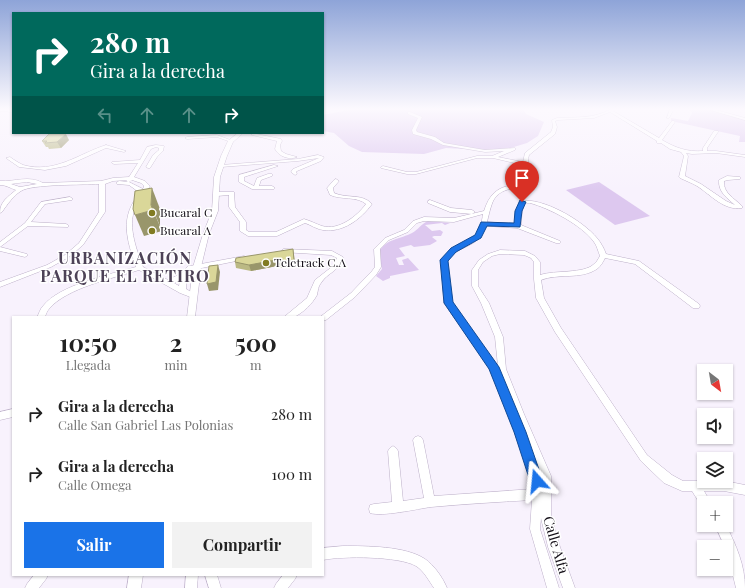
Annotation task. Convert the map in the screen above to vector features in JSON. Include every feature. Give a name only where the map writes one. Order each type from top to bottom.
[{"type":"street","points":[[187,138],[210,136]]},
{"type":"street","points":[[218,136],[231,141]]},
{"type":"street","points":[[191,316],[196,270],[206,234],[215,211],[217,177],[231,141],[237,136]]},
{"type":"street","points":[[265,136],[280,140],[278,150],[284,156],[310,158]]},
{"type":"street","points":[[428,136],[434,138],[443,144],[488,152],[513,149],[493,157]]},
{"type":"street","points":[[324,317],[353,295],[374,273],[378,267],[377,249],[387,239],[406,231],[415,222],[424,219],[454,220],[482,212],[500,190],[512,186],[527,184],[534,180],[525,164],[527,154],[549,136]]},
{"type":"street","points":[[652,136],[684,154],[705,150],[745,156]]},
{"type":"street","points":[[661,140],[663,136]]},
{"type":"street","points":[[705,150],[713,136]]},
{"type":"street","points":[[7,184],[38,175],[106,146],[124,150]]},
{"type":"street","points":[[129,181],[150,147],[162,147],[161,151],[155,156],[148,167]]},
{"type":"street","points":[[684,154],[682,177],[698,184],[723,202],[737,208],[740,207],[726,195],[722,190],[721,184],[722,180],[727,178],[738,178]]},
{"type":"street","points":[[220,166],[282,162],[318,156],[322,158],[295,170],[293,172],[295,174]]},
{"type":"street","points":[[383,167],[416,174],[474,157],[493,157],[525,164]]},
{"type":"street","points":[[8,158],[38,175],[42,185]]},
{"type":"street","points":[[114,163],[141,161]]},
{"type":"street","points":[[272,188],[256,188],[245,185],[241,176],[282,165],[282,162]]},
{"type":"street","points":[[256,188],[259,179],[270,176]]},
{"type":"street","points":[[129,181],[143,192]]},
{"type":"street","points":[[0,182],[20,189],[42,185],[102,182],[129,181],[145,183],[146,189],[132,208],[129,220],[132,248],[140,268],[193,296]]},
{"type":"street","points":[[217,194],[232,193],[234,196],[231,203],[232,207],[241,219],[244,232],[248,234],[276,234],[304,221],[321,228],[335,228],[354,219],[369,204],[364,200],[340,197],[332,194],[330,188],[336,181]]},
{"type":"street","points":[[0,285],[49,266],[67,256],[81,244],[102,212],[102,182]]},
{"type":"street","points":[[0,211],[4,204],[20,189]]},
{"type":"street","points":[[0,244],[27,224],[43,203],[70,199]]},
{"type":"street","points":[[430,202],[450,210],[482,212]]},
{"type":"street","points":[[518,226],[519,211],[522,202],[533,202],[552,209],[585,230],[594,238],[600,247],[603,256]]},
{"type":"street","points":[[482,212],[484,224],[478,237],[453,250],[444,260],[448,303],[494,367],[520,432],[537,481],[538,494],[535,529],[553,588]]},
{"type":"street","points":[[27,224],[66,226]]},
{"type":"street","points":[[484,224],[518,226],[558,242]]},
{"type":"street","points":[[0,249],[25,255]]},
{"type":"street","points":[[278,252],[304,251],[332,253],[340,257],[339,264],[335,269],[318,281],[313,296],[309,301],[289,316]]},
{"type":"street","name":"Calle Alfa","points":[[537,279],[537,262],[533,257],[525,253],[500,252],[490,255],[481,261],[475,270],[475,286],[485,303],[498,337],[502,369],[519,414],[546,476],[546,516],[554,547],[569,588]]},
{"type":"street","points":[[603,256],[596,267],[581,272],[551,273],[537,279],[540,298],[558,330],[644,458],[668,479],[682,486],[724,486],[745,490]]},
{"type":"street","points":[[603,256],[637,262],[696,306]]},
{"type":"street","points":[[168,283],[196,270],[251,257]]},
{"type":"street","points":[[42,316],[49,303],[67,293],[140,268]]},
{"type":"street","points":[[182,291],[184,275]]},
{"type":"street","points":[[0,416],[12,413]]},
{"type":"street","points":[[418,440],[430,502]]},
{"type":"street","points":[[393,451],[398,506]]},
{"type":"street","points":[[695,487],[701,496]]},
{"type":"street","points":[[374,509],[430,502],[538,494]]},
{"type":"street","points":[[723,532],[733,552],[742,588]]},
{"type":"street","points":[[324,554],[340,552],[398,555],[419,562],[432,574],[441,588]]},
{"type":"street","points":[[31,588],[41,576]]},
{"type":"street","points":[[134,588],[136,576]]},
{"type":"street","points":[[191,588],[192,576]]},
{"type":"street","points":[[212,576],[215,588]]},
{"type":"street","points":[[280,588],[289,576]]},
{"type":"shaded area","points":[[338,136],[537,136],[527,143],[500,151],[446,148],[424,154],[362,152],[349,146]]},
{"type":"shaded area","points":[[740,136],[745,136],[745,142],[739,142]]},
{"type":"shaded area","points":[[599,182],[650,216],[615,225],[566,190]]},
{"type":"shaded area","points":[[428,221],[450,223],[445,225],[442,223],[425,225],[432,231],[440,230],[443,232],[441,236],[432,237],[437,241],[430,245],[414,247],[411,245],[399,248],[405,256],[396,258],[399,265],[404,265],[402,260],[408,258],[419,270],[390,276],[390,278],[383,281],[376,276],[382,269],[379,252],[385,244],[412,233]]},
{"type":"building","points":[[47,136],[63,136],[57,142],[45,143],[47,141],[42,141]]},
{"type":"building","points":[[152,188],[151,205],[153,210],[135,215],[133,209],[135,191]]},
{"type":"building","points":[[293,249],[294,260],[276,263],[276,260],[249,265],[235,262],[236,258]]},
{"type":"building","points":[[218,265],[216,282],[207,284],[209,266]]},
{"type":"place","name":"Bucaral C","points":[[152,213]]},
{"type":"place","name":"Bucaral A","points":[[152,231]]},
{"type":"place","name":"Teletrack C.A","points":[[266,263]]},
{"type":"district","name":"URBANIZACIÓN PARQUE EL RETIRO","points":[[125,267]]},
{"type":"route","points":[[522,202],[519,211],[518,226],[484,224],[478,237],[453,250],[444,260],[448,303],[494,367],[520,432],[537,481]]}]
